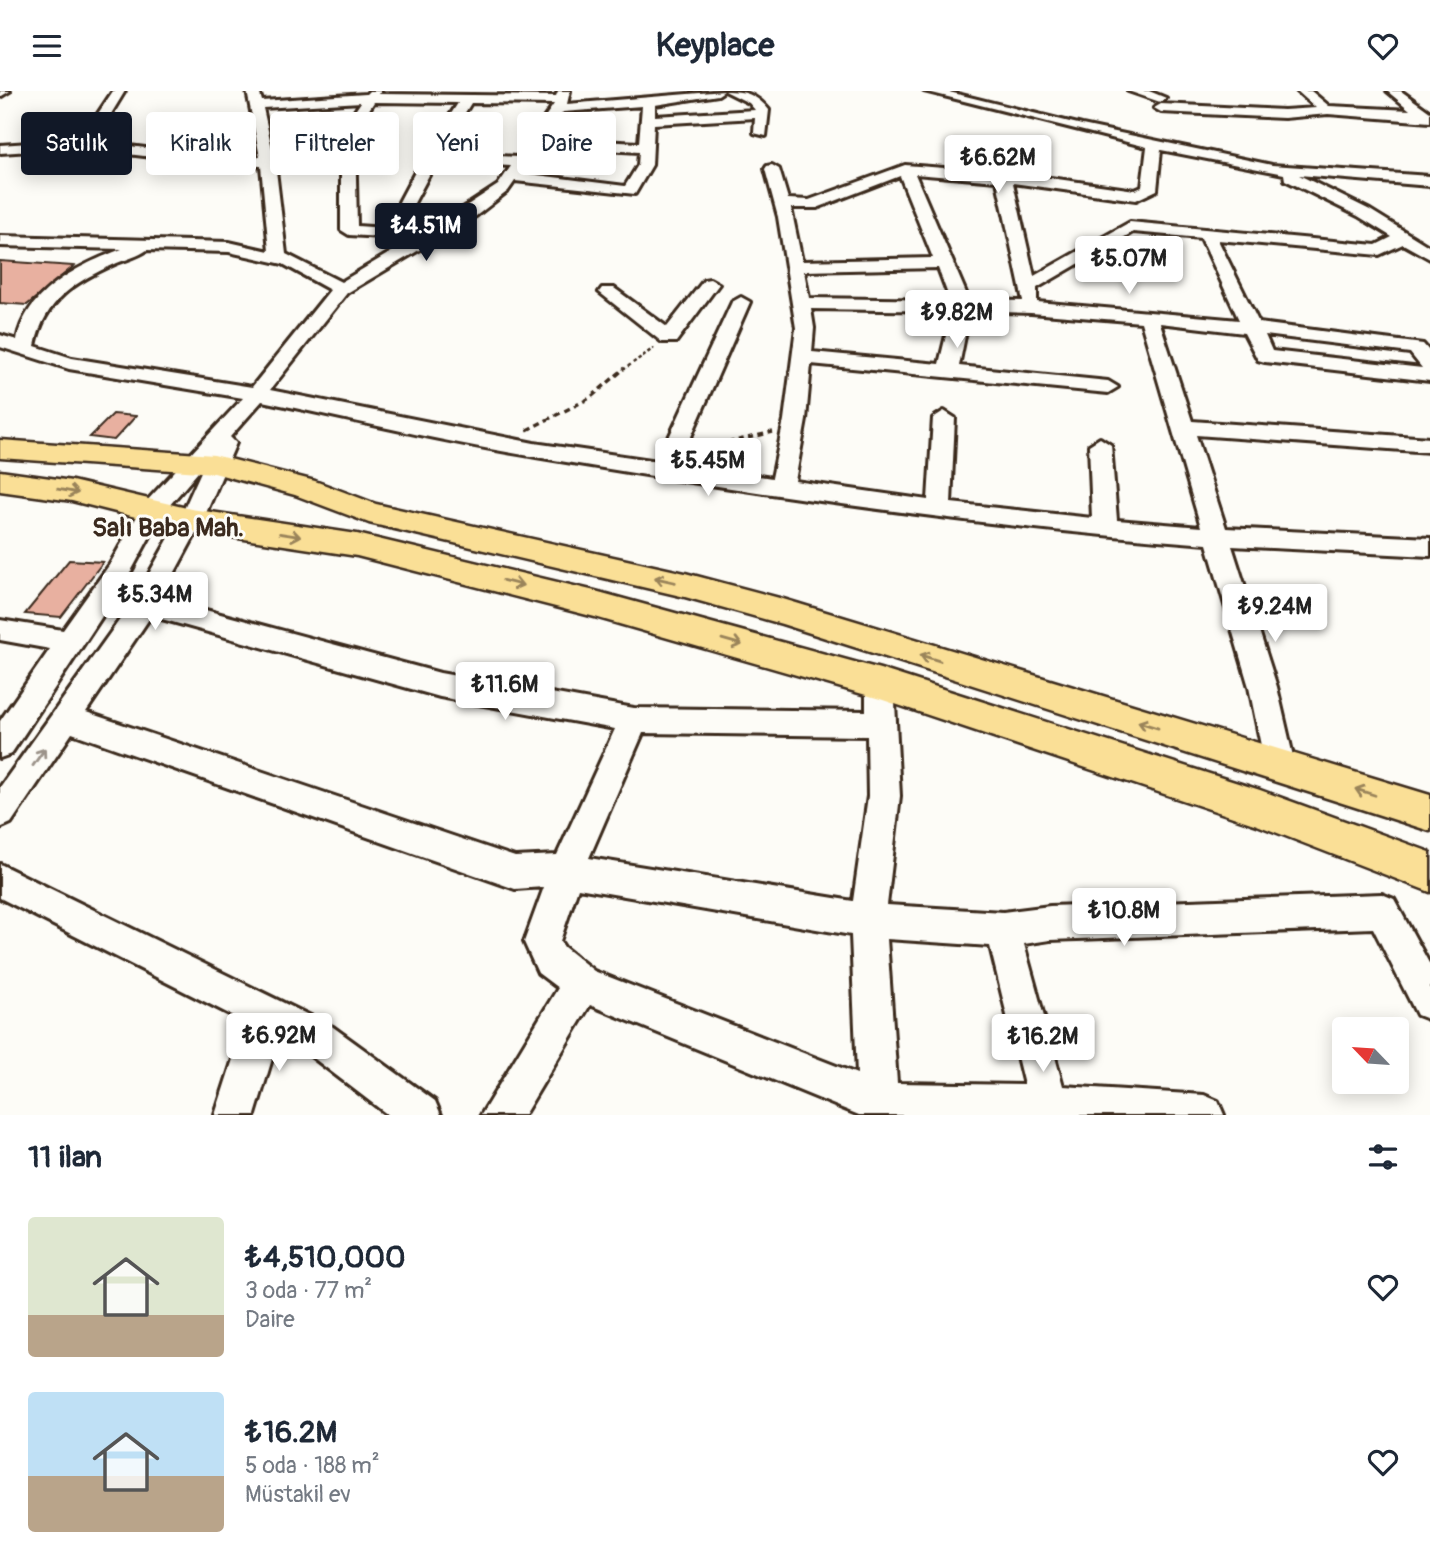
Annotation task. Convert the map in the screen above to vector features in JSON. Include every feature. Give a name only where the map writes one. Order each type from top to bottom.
[{"type":"main road","points":[[0,449],[203,463],[305,488],[369,513],[685,585],[758,605],[1430,813]]},
{"type":"main road","points":[[0,481],[72,491],[191,520],[370,549],[595,604],[880,684],[1260,808],[1430,872]]},
{"type":"street","points":[[106,112],[119,92],[134,91]]},
{"type":"street","points":[[278,257],[268,162],[255,98],[373,95],[649,102],[718,91]]},
{"type":"street","points":[[731,91],[754,100],[762,114],[761,133]]},
{"type":"street","points":[[930,91],[996,110],[1159,118],[1273,163],[1430,173]]},
{"type":"street","points":[[949,91],[1057,120],[1314,114],[1324,110],[1428,117]]},
{"type":"street","points":[[980,99],[994,91]]},
{"type":"street","points":[[1134,91],[1159,118],[1364,213],[1430,254]]},
{"type":"street","points":[[1303,91],[1324,110]]},
{"type":"street","points":[[1393,91],[1428,117]]},
{"type":"street","points":[[373,95],[348,131],[349,230],[435,236]]},
{"type":"street","points":[[457,112],[466,96]]},
{"type":"street","points":[[548,175],[630,191],[645,165],[649,102]]},
{"type":"street","points":[[648,120],[762,114]]},
{"type":"street","points":[[782,203],[811,205],[905,169],[1004,178],[1136,195],[1149,190],[1159,118]]},
{"type":"street","points":[[616,146],[646,148]]},
{"type":"street","points":[[0,149],[21,148]]},
{"type":"street","points":[[132,151],[210,160],[268,162]]},
{"type":"street","points":[[0,745],[119,570],[152,510],[203,463],[341,289],[470,213],[503,188],[517,169],[503,167]]},
{"type":"street","points":[[772,169],[782,203],[805,328],[794,428],[782,487]]},
{"type":"street","points":[[905,169],[962,306],[948,370]]},
{"type":"street","points":[[1272,169],[1430,181]]},
{"type":"street","points":[[407,202],[421,175]]},
{"type":"street","points":[[1004,178],[1031,307]]},
{"type":"street","points":[[1130,227],[1136,195]]},
{"type":"street","points":[[1026,284],[1034,283],[1130,227],[1379,250],[1404,239]]},
{"type":"street","points":[[1207,234],[1265,356],[1430,375]]},
{"type":"street","points":[[0,241],[229,247],[289,260],[341,289]]},
{"type":"street","points":[[25,347],[32,320],[48,298],[120,255],[151,245]]},
{"type":"street","points":[[794,266],[944,263]]},
{"type":"street","points":[[608,292],[669,338],[710,284]]},
{"type":"street","points":[[668,463],[741,302]]},
{"type":"street","points":[[801,303],[1031,307],[1149,318],[1416,348],[1430,365]]},
{"type":"street","points":[[1149,318],[1264,687],[1280,765]]},
{"type":"street","points":[[0,341],[69,363],[250,402],[500,443],[668,463],[782,487],[939,510],[1105,528],[1319,544],[1430,547]]},
{"type":"street","points":[[802,357],[1108,387]]},
{"type":"street","points":[[939,510],[944,418]]},
{"type":"street","points":[[1181,427],[1430,445]]},
{"type":"street","points":[[1100,445],[1105,528]]},
{"type":"street","points":[[0,813],[145,604],[191,520],[203,463]]},
{"type":"street","points":[[145,604],[440,685],[634,720],[882,725]]},
{"type":"street","points":[[0,630],[69,642]]},
{"type":"street","points":[[878,1108],[868,921],[884,796],[880,684]]},
{"type":"street","points":[[66,718],[515,873],[567,870],[868,921],[1003,929],[1050,923],[1382,911],[1430,1002]]},
{"type":"street","points":[[634,720],[567,870],[542,942],[551,960],[582,984],[878,1108],[1204,1115]]},
{"type":"street","points":[[0,880],[320,1040],[421,1115]]},
{"type":"street","points":[[1003,929],[1051,1110]]},
{"type":"street","points":[[502,1115],[582,984]]},
{"type":"street","points":[[235,1115],[267,1012]]},
{"type":"path","points":[[500,443],[590,398],[612,377],[669,338]]},
{"type":"path","points":[[668,463],[794,428]]},
{"type":"building","points":[[0,261],[74,266],[27,305],[0,303]]},
{"type":"building","points":[[113,414],[136,416],[114,440],[90,437]]},
{"type":"building","points":[[69,560],[103,562],[61,617],[25,614]]},
{"type":"district","name":"Salı Baba Mah.","points":[[168,527]]}]
